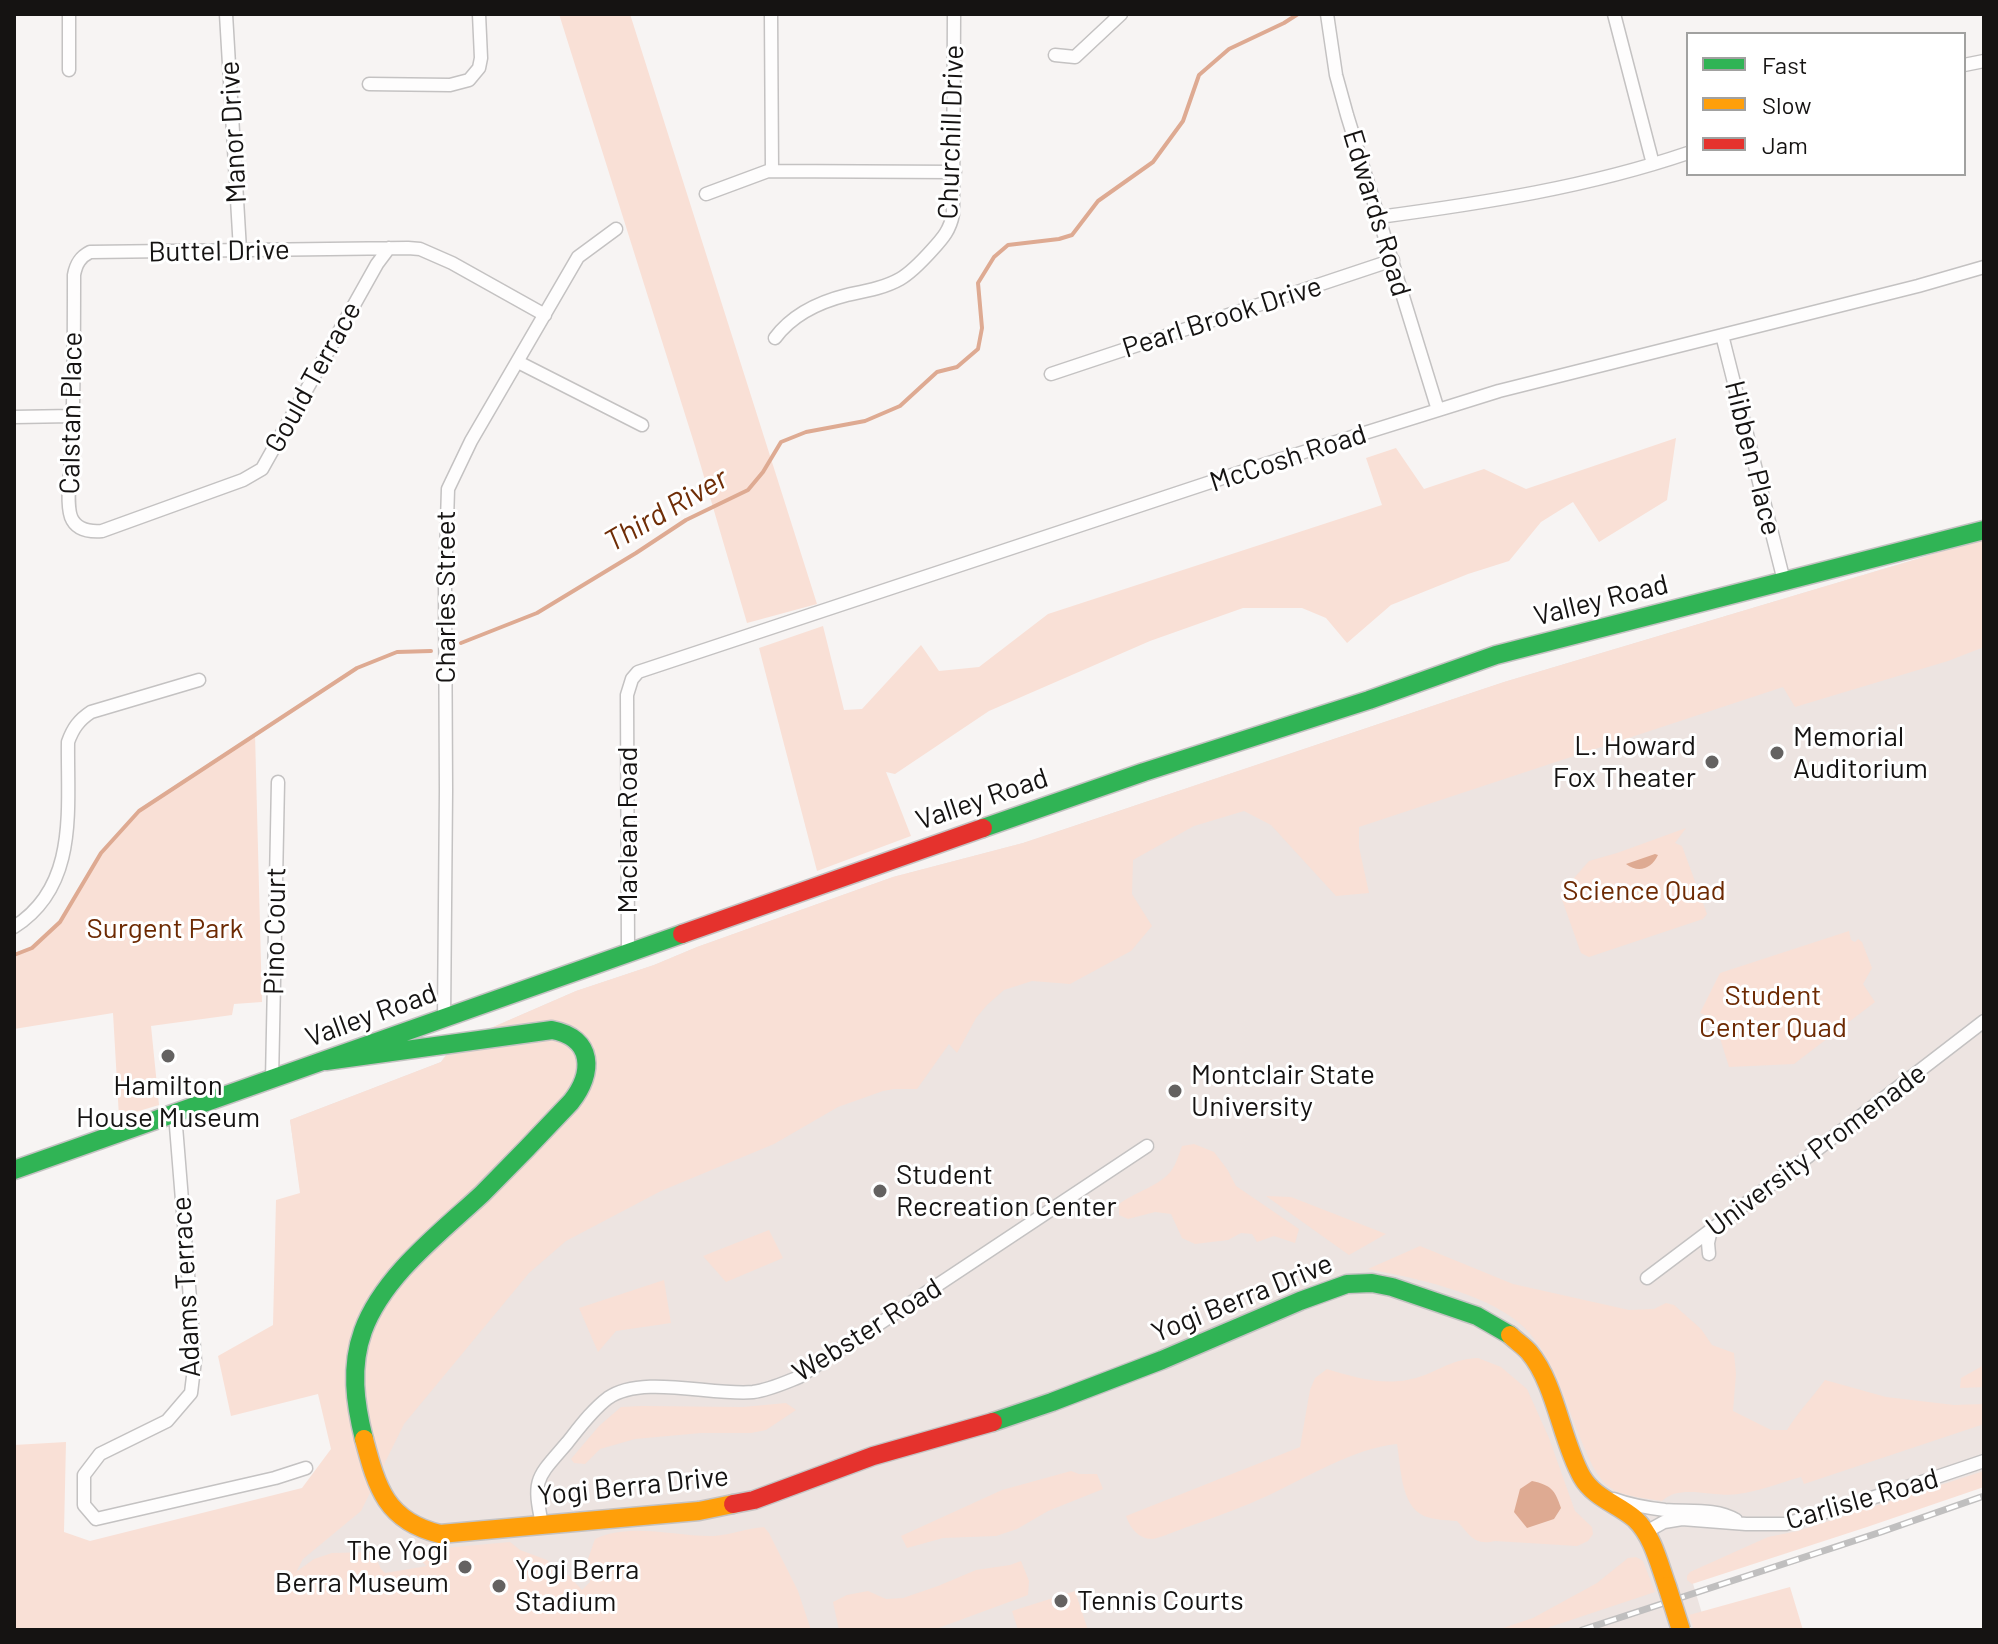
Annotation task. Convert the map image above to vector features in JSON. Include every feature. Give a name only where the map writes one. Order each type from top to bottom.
[{"type":"street","points":[[69,14],[69,70]]},
{"type":"street","name":"Manor Drive","points":[[226,14],[240,250]]},
{"type":"street","points":[[369,84],[450,85],[469,80],[479,68],[481,58],[479,14]]},
{"type":"street","points":[[771,14],[772,171]]},
{"type":"street","name":"Churchill Drive","points":[[775,338],[784,325],[798,315],[904,277],[946,236],[951,224],[955,172],[954,14]]},
{"type":"street","points":[[1055,55],[1075,57],[1121,14]]},
{"type":"street","name":"Edwards Road","points":[[1327,14],[1343,102],[1438,410]]},
{"type":"street","points":[[1614,14],[1653,164]]},
{"type":"street","points":[[1379,217],[1533,194],[1609,177],[1686,154]]},
{"type":"street","points":[[706,194],[772,171],[955,172]]},
{"type":"street","name":"Charles Street","points":[[444,1019],[448,489],[471,441],[578,257],[616,229]]},
{"type":"street","name":"Gould Terrace","points":[[86,530],[102,531],[243,480],[262,469],[377,264],[389,248]]},
{"type":"street","name":"Buttel Drive","points":[[74,287],[77,264],[90,252],[420,249],[452,263],[545,315]]},
{"type":"street","name":"Pearl Brook Drive","points":[[1051,374],[1393,260]]},
{"type":"street","name":"McCosh Road","points":[[627,707],[629,686],[638,672],[1256,467],[1499,391],[1984,267]]},
{"type":"street","name":"Calstan Place","points":[[74,287],[69,508],[73,521],[86,530]]},
{"type":"street","name":"Hibben Place","points":[[1722,335],[1784,581]]},
{"type":"street","points":[[518,362],[642,425]]},
{"type":"street","points":[[14,417],[73,416]]},
{"type":"street","name":"Valley Road","points":[[14,1170],[1028,812],[1496,655],[1984,530]]},
{"type":"street","points":[[14,927],[34,913],[56,881],[67,828],[68,742],[72,730],[91,712],[199,680]]},
{"type":"street","name":"Maclean Road","points":[[627,707],[628,953]]},
{"type":"street","name":"Pino Court","points":[[272,1080],[278,782]]},
{"type":"street","name":"University Promenade","points":[[1647,1278],[1984,1021]]},
{"type":"street","name":"Yogi Berra Drive","points":[[326,1061],[552,1030],[569,1033],[588,1059],[588,1068],[579,1091],[533,1142],[400,1273],[371,1315],[357,1359],[354,1390],[359,1421],[383,1498],[408,1524],[423,1531],[440,1534],[699,1511],[754,1500],[873,1456],[1041,1406],[1177,1354],[1312,1296],[1347,1284],[1366,1283],[1386,1285],[1455,1307],[1494,1324],[1517,1340],[1540,1369],[1584,1481],[1600,1497],[1634,1518],[1646,1532]]},
{"type":"street","name":"Adams Terrace","points":[[175,1114],[195,1360],[191,1393],[167,1421],[100,1454],[84,1475],[84,1505],[96,1519],[275,1478],[306,1468]]},
{"type":"street","name":"Webster Road","points":[[542,1524],[536,1492],[540,1476],[608,1398],[626,1390],[645,1387],[754,1391],[799,1377],[1147,1146]]},
{"type":"street","points":[[1709,1254],[1711,1230]]},
{"type":"street","name":"Carlisle Road","points":[[1646,1532],[1672,1520],[1786,1524],[1984,1461]]},
{"type":"street","points":[[1591,1488],[1634,1506],[1723,1514],[1743,1524]]},
{"type":"street","points":[[1646,1532],[1681,1630]]},
{"type":"shaded area","name":"Montclair State University","points":[[1984,539],[1984,1478],[1691,1577],[1707,1630],[250,1630],[343,1483],[290,1120],[441,1062],[454,1044],[576,991],[893,877],[1023,843],[1504,682]]},
{"type":"shaded area","points":[[1658,855],[1655,860],[1645,868],[1636,869],[1626,864]]},
{"type":"shaded area","points":[[1532,1481],[1551,1489],[1561,1508],[1554,1519],[1527,1528],[1514,1512],[1520,1489]]},
{"type":"green space","points":[[559,14],[630,14],[817,604],[747,623],[695,446]]},
{"type":"green space","points":[[1676,438],[1667,500],[1599,542],[1573,502],[1541,522],[1509,561],[1391,605],[1347,643],[1326,618],[1302,608],[1243,608],[1150,641],[989,711],[895,774],[886,772],[911,836],[817,871],[759,648],[823,626],[844,710],[862,709],[921,645],[939,671],[979,667],[1048,614],[1382,505],[1366,458],[1396,448],[1424,489],[1484,469],[1526,489]]},
{"type":"green space","points":[[1984,539],[1984,647],[1948,661],[1795,707],[1783,687],[1359,827],[1359,847],[1369,893],[1336,896],[1271,825],[1244,811],[1194,826],[1133,860],[1132,894],[1152,926],[1131,951],[1070,984],[1032,981],[1004,990],[976,1018],[957,1053],[949,1044],[917,1089],[883,1091],[838,1107],[774,1144],[661,1191],[566,1241],[529,1273],[404,1424],[361,1511],[303,1559],[296,1572],[314,1559],[332,1553],[373,1552],[385,1573],[427,1566],[410,1551],[510,1542],[520,1550],[547,1560],[560,1577],[566,1573],[582,1590],[590,1582],[588,1559],[595,1539],[609,1534],[639,1531],[714,1536],[764,1527],[798,1591],[811,1630],[14,1630],[14,1445],[66,1442],[64,1532],[90,1541],[302,1488],[331,1449],[318,1394],[231,1416],[218,1356],[273,1325],[276,1200],[300,1193],[290,1120],[441,1062],[454,1044],[576,991],[893,877],[1023,843],[1504,682]]},
{"type":"green space","name":"Surgent Park","points":[[255,734],[262,1002],[234,1004],[232,1015],[151,1026],[159,1105],[119,1117],[113,1013],[14,1029],[14,955],[32,948],[60,922],[101,853],[139,811]]},
{"type":"green space","name":"Science Quad","points":[[1686,828],[1675,843],[1682,846],[1707,914],[1703,919],[1589,957],[1581,953],[1560,894],[1589,861]]},
{"type":"green space","name":"Student Center Quad","points":[[1849,931],[1851,940],[1862,942],[1872,968],[1863,984],[1875,1002],[1794,1064],[1729,1067],[1714,1019],[1700,1013],[1720,973]]},
{"type":"green space","points":[[1194,1144],[1214,1152],[1236,1186],[1299,1229],[1295,1243],[1274,1236],[1257,1242],[1252,1234],[1241,1233],[1228,1240],[1195,1244],[1182,1238],[1171,1214],[1155,1212],[1128,1219],[1119,1215],[1119,1204],[1166,1176],[1182,1146]]},
{"type":"green space","points":[[1266,1196],[1291,1197],[1386,1234],[1349,1255]]},
{"type":"green space","points":[[769,1230],[783,1258],[726,1282],[703,1256]]},
{"type":"green space","points":[[1420,1246],[1513,1284],[1629,1310],[1654,1309],[1666,1303],[1674,1305],[1701,1329],[1712,1345],[1734,1353],[1733,1411],[1771,1430],[1787,1430],[1825,1380],[1886,1397],[1954,1405],[1984,1404],[1984,1424],[1804,1484],[1801,1477],[1746,1493],[1688,1492],[1669,1496],[1662,1501],[1621,1493],[1609,1487],[1596,1472],[1548,1361],[1530,1333],[1518,1322],[1503,1311],[1467,1294],[1368,1269]]},
{"type":"green space","points":[[664,1280],[671,1323],[616,1331],[598,1352],[579,1308]]},
{"type":"green space","points":[[1478,1358],[1501,1367],[1527,1389],[1549,1438],[1575,1511],[1592,1527],[1593,1534],[1588,1541],[1577,1546],[1482,1542],[1473,1538],[1457,1521],[1424,1516],[1416,1511],[1406,1494],[1397,1444],[1347,1457],[1249,1504],[1156,1538],[1147,1539],[1139,1535],[1126,1516],[1300,1447],[1310,1390],[1315,1378],[1327,1369],[1364,1379],[1400,1381]]},
{"type":"green space","points":[[1984,1365],[1984,1387],[1960,1388],[1961,1378]]},
{"type":"green space","points":[[786,1403],[796,1410],[766,1430],[635,1439],[600,1449],[585,1464],[574,1463],[571,1459],[599,1426],[621,1407],[743,1407]]},
{"type":"green space","points":[[1071,1471],[1097,1474],[1103,1489],[996,1536],[943,1538],[907,1548],[901,1536],[1002,1490]]},
{"type":"green space","points":[[1984,1471],[1984,1487],[1692,1584],[1687,1580],[1690,1572],[1768,1537],[1798,1531]]},
{"type":"green space","points":[[1636,1557],[1643,1561],[1655,1592],[1541,1630],[1497,1630],[1533,1618],[1597,1583],[1628,1558]]},
{"type":"green space","points":[[1021,1561],[1029,1581],[1028,1595],[933,1630],[839,1630],[833,1602],[847,1595],[868,1591],[886,1599],[903,1598],[976,1570]]},
{"type":"green space","points":[[1790,1587],[1803,1630],[1694,1630],[1689,1615]]},
{"type":"green space","name":"Tennis Courts","points":[[1075,1591],[1088,1630],[1018,1630],[1012,1611]]},
{"type":"waterway","name":"Third River","points":[[461,643],[537,613],[686,520],[748,490],[781,442],[806,432],[865,421],[900,406],[937,372],[957,367],[978,349],[982,328],[978,283],[994,257],[1008,245],[1072,235],[1098,201],[1153,162],[1183,121],[1199,75],[1229,49],[1298,14]]},
{"type":"waterway","name":"Third River","points":[[14,955],[32,948],[60,922],[101,853],[139,811],[357,668],[397,652],[431,651]]},
{"type":"railway","points":[[1582,1630],[1984,1496]]},
{"type":"traffic: fast","points":[[983,828],[1496,655],[1984,530]]},
{"type":"traffic: fast","points":[[14,1170],[682,934]]},
{"type":"traffic: fast","points":[[326,1061],[552,1030],[576,1041],[586,1058],[584,1080],[571,1102],[482,1194],[414,1256],[372,1311],[359,1344],[355,1372],[356,1398],[364,1439]]},
{"type":"traffic: fast","points":[[993,1422],[1162,1360],[1347,1284],[1372,1283],[1392,1287],[1477,1316],[1510,1335]]},
{"type":"traffic: slow","points":[[1510,1335],[1529,1352],[1546,1380],[1582,1477],[1593,1490],[1641,1526],[1655,1551],[1667,1586]]},
{"type":"traffic: slow","points":[[364,1439],[374,1473],[387,1500],[407,1521],[440,1534],[699,1511],[733,1504]]},
{"type":"traffic: slow","points":[[1667,1586],[1681,1630]]},
{"type":"traffic: jam","points":[[682,934],[983,828]]},
{"type":"traffic: jam","points":[[733,1504],[754,1500],[873,1456],[993,1422]]},
{"type":"place","name":"Memorial Auditorium","points":[[1777,753]]},
{"type":"place","name":"L. Howard Fox Theater","points":[[1712,762]]},
{"type":"place","name":"Hamilton House Museum","points":[[168,1056]]},
{"type":"place","name":"Montclair State University","points":[[1175,1091]]},
{"type":"place","name":"Student Recreation Center","points":[[880,1191]]},
{"type":"place","name":"The Yogi Berra Museum","points":[[465,1567]]},
{"type":"place","name":"Yogi Berra Stadium","points":[[499,1586]]},
{"type":"place","name":"Tennis Courts","points":[[1061,1601]]}]
